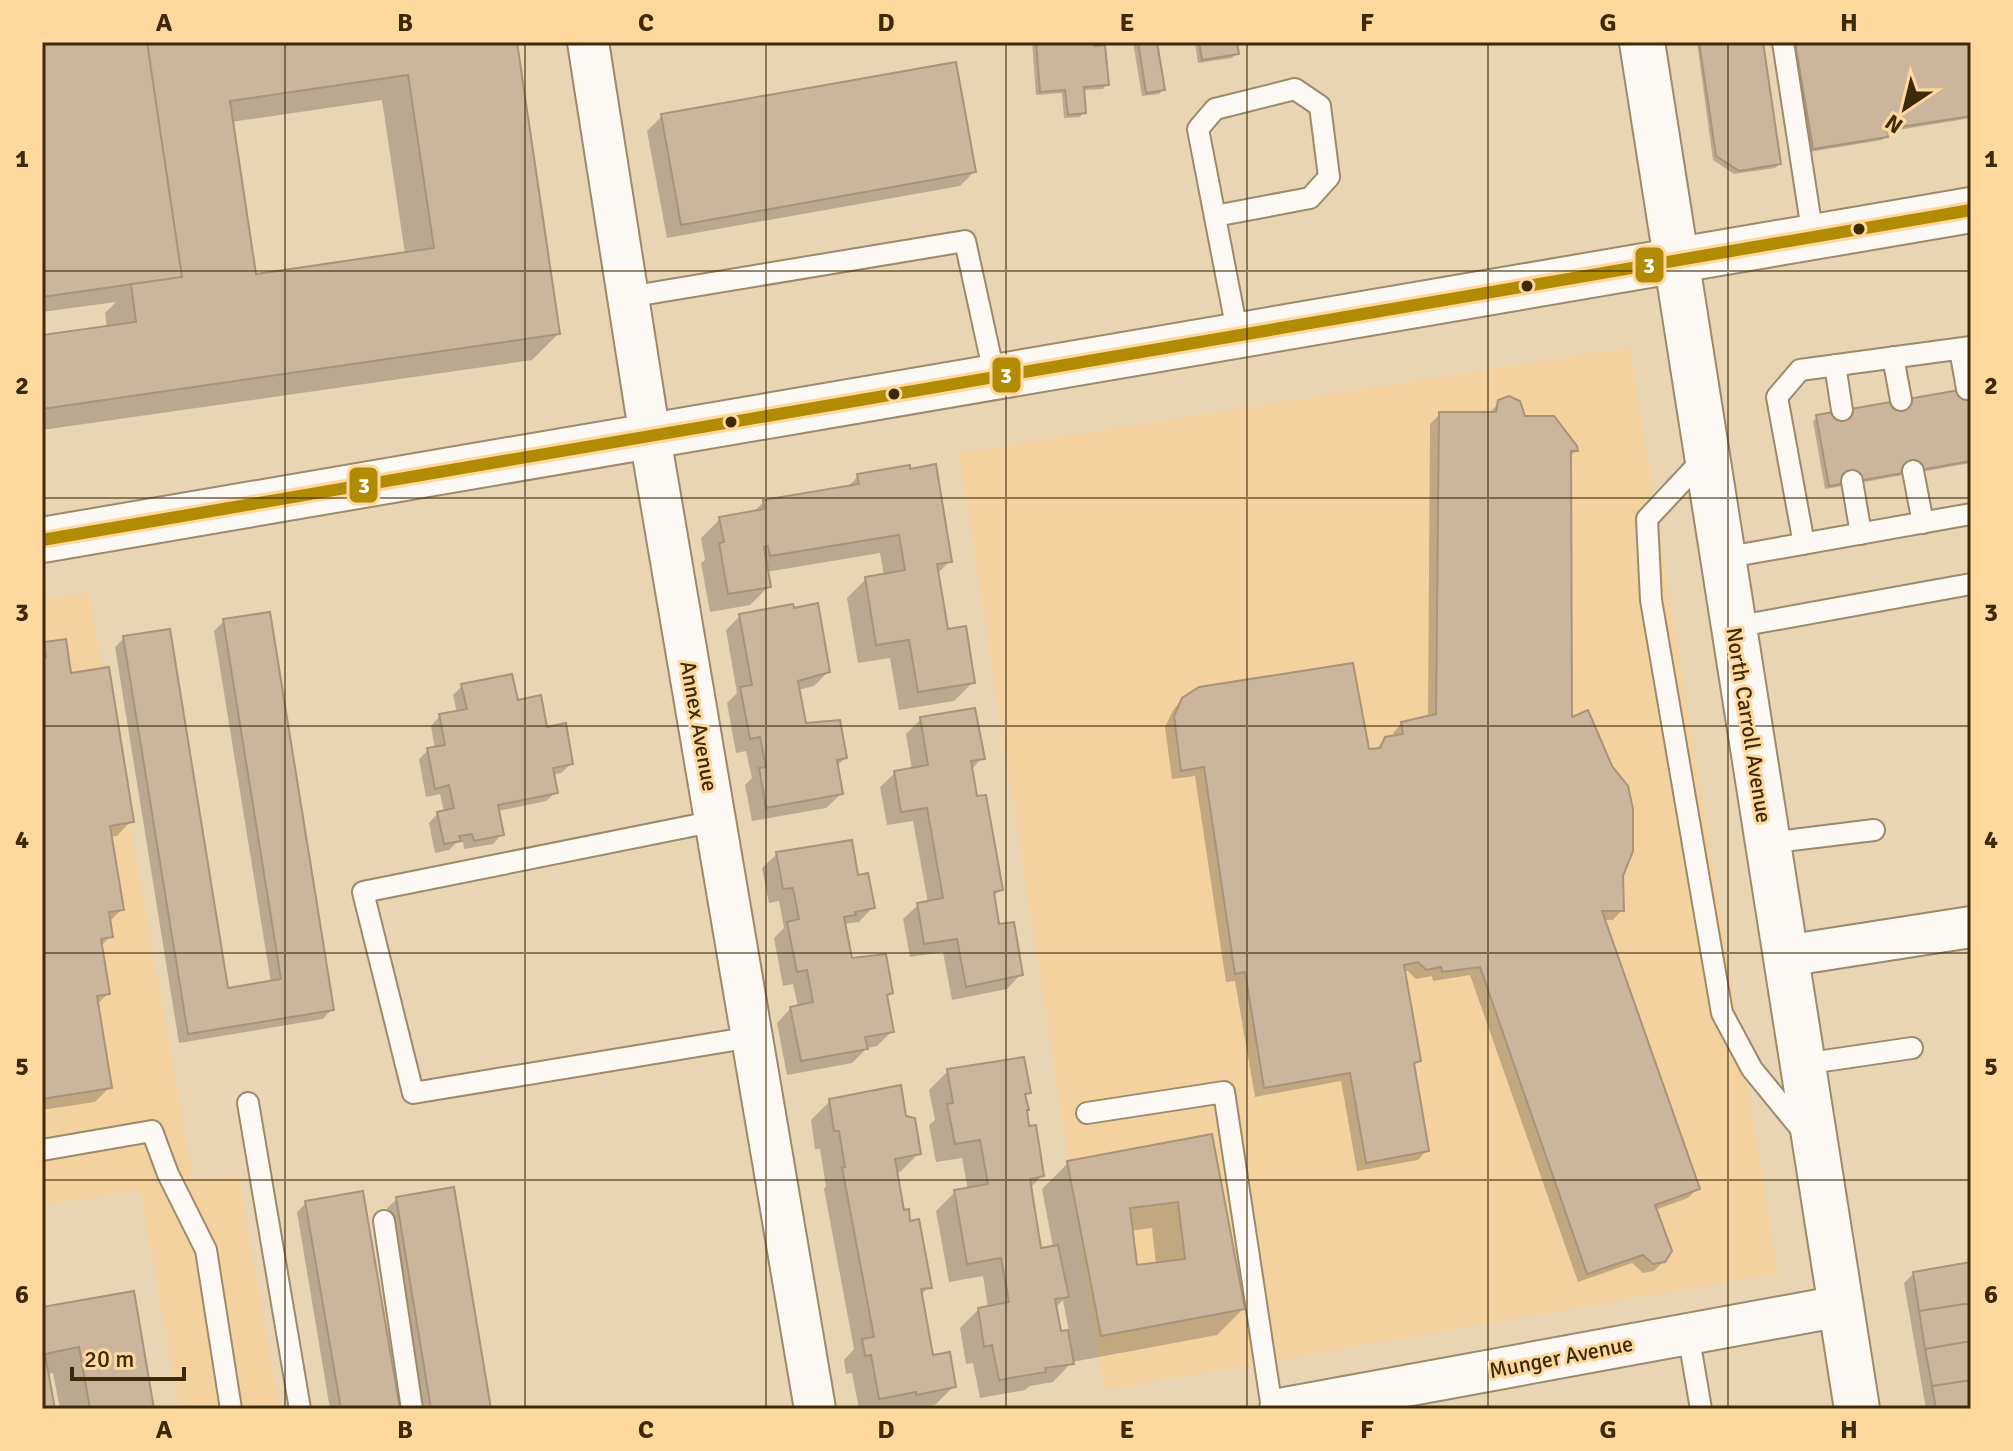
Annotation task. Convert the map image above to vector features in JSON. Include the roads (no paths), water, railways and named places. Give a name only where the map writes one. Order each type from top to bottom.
[{"type":"main road","name":"North Carroll Avenue","points":[[1642,42],[1857,1409]]},
{"type":"main road","points":[[42,540],[1971,210]]},
{"type":"street","name":"Annex Avenue","points":[[588,42],[650,437],[815,1409]]},
{"type":"street","points":[[1785,956],[1971,927]]},
{"type":"street","name":"Munger Avenue","points":[[1280,1409],[1841,1306]]},
{"type":"lane","points":[[1783,42],[1813,237]]},
{"type":"lane","points":[[1215,216],[1310,198],[1329,177],[1320,106],[1295,89],[1215,109],[1198,129],[1238,336]]},
{"type":"lane","points":[[628,297],[965,241],[995,378]]},
{"type":"lane","points":[[1804,544],[1777,397],[1800,370],[1966,348],[1967,389]]},
{"type":"lane","points":[[1893,357],[1901,400]]},
{"type":"lane","points":[[1835,365],[1842,410]]},
{"type":"lane","points":[[1706,456],[1647,519],[1651,600],[1722,1013],[1752,1069],[1816,1147]]},
{"type":"lane","points":[[1913,471],[1923,523]]},
{"type":"lane","points":[[1852,481],[1861,534]]},
{"type":"lane","points":[[1723,558],[1971,514]]},
{"type":"lane","points":[[1734,627],[1971,584]]},
{"type":"lane","points":[[716,821],[363,892],[413,1093],[752,1037]]},
{"type":"lane","points":[[1768,843],[1874,830]]},
{"type":"lane","points":[[1803,1064],[1912,1048]]},
{"type":"lane","points":[[1087,1113],[1224,1092],[1272,1409]]},
{"type":"lane","points":[[248,1103],[300,1409]]},
{"type":"lane","points":[[42,1150],[152,1131],[168,1174],[206,1250],[231,1409]]},
{"type":"lane","points":[[384,1221],[412,1409]]},
{"type":"lane","points":[[1688,1333],[1701,1409]]}]
